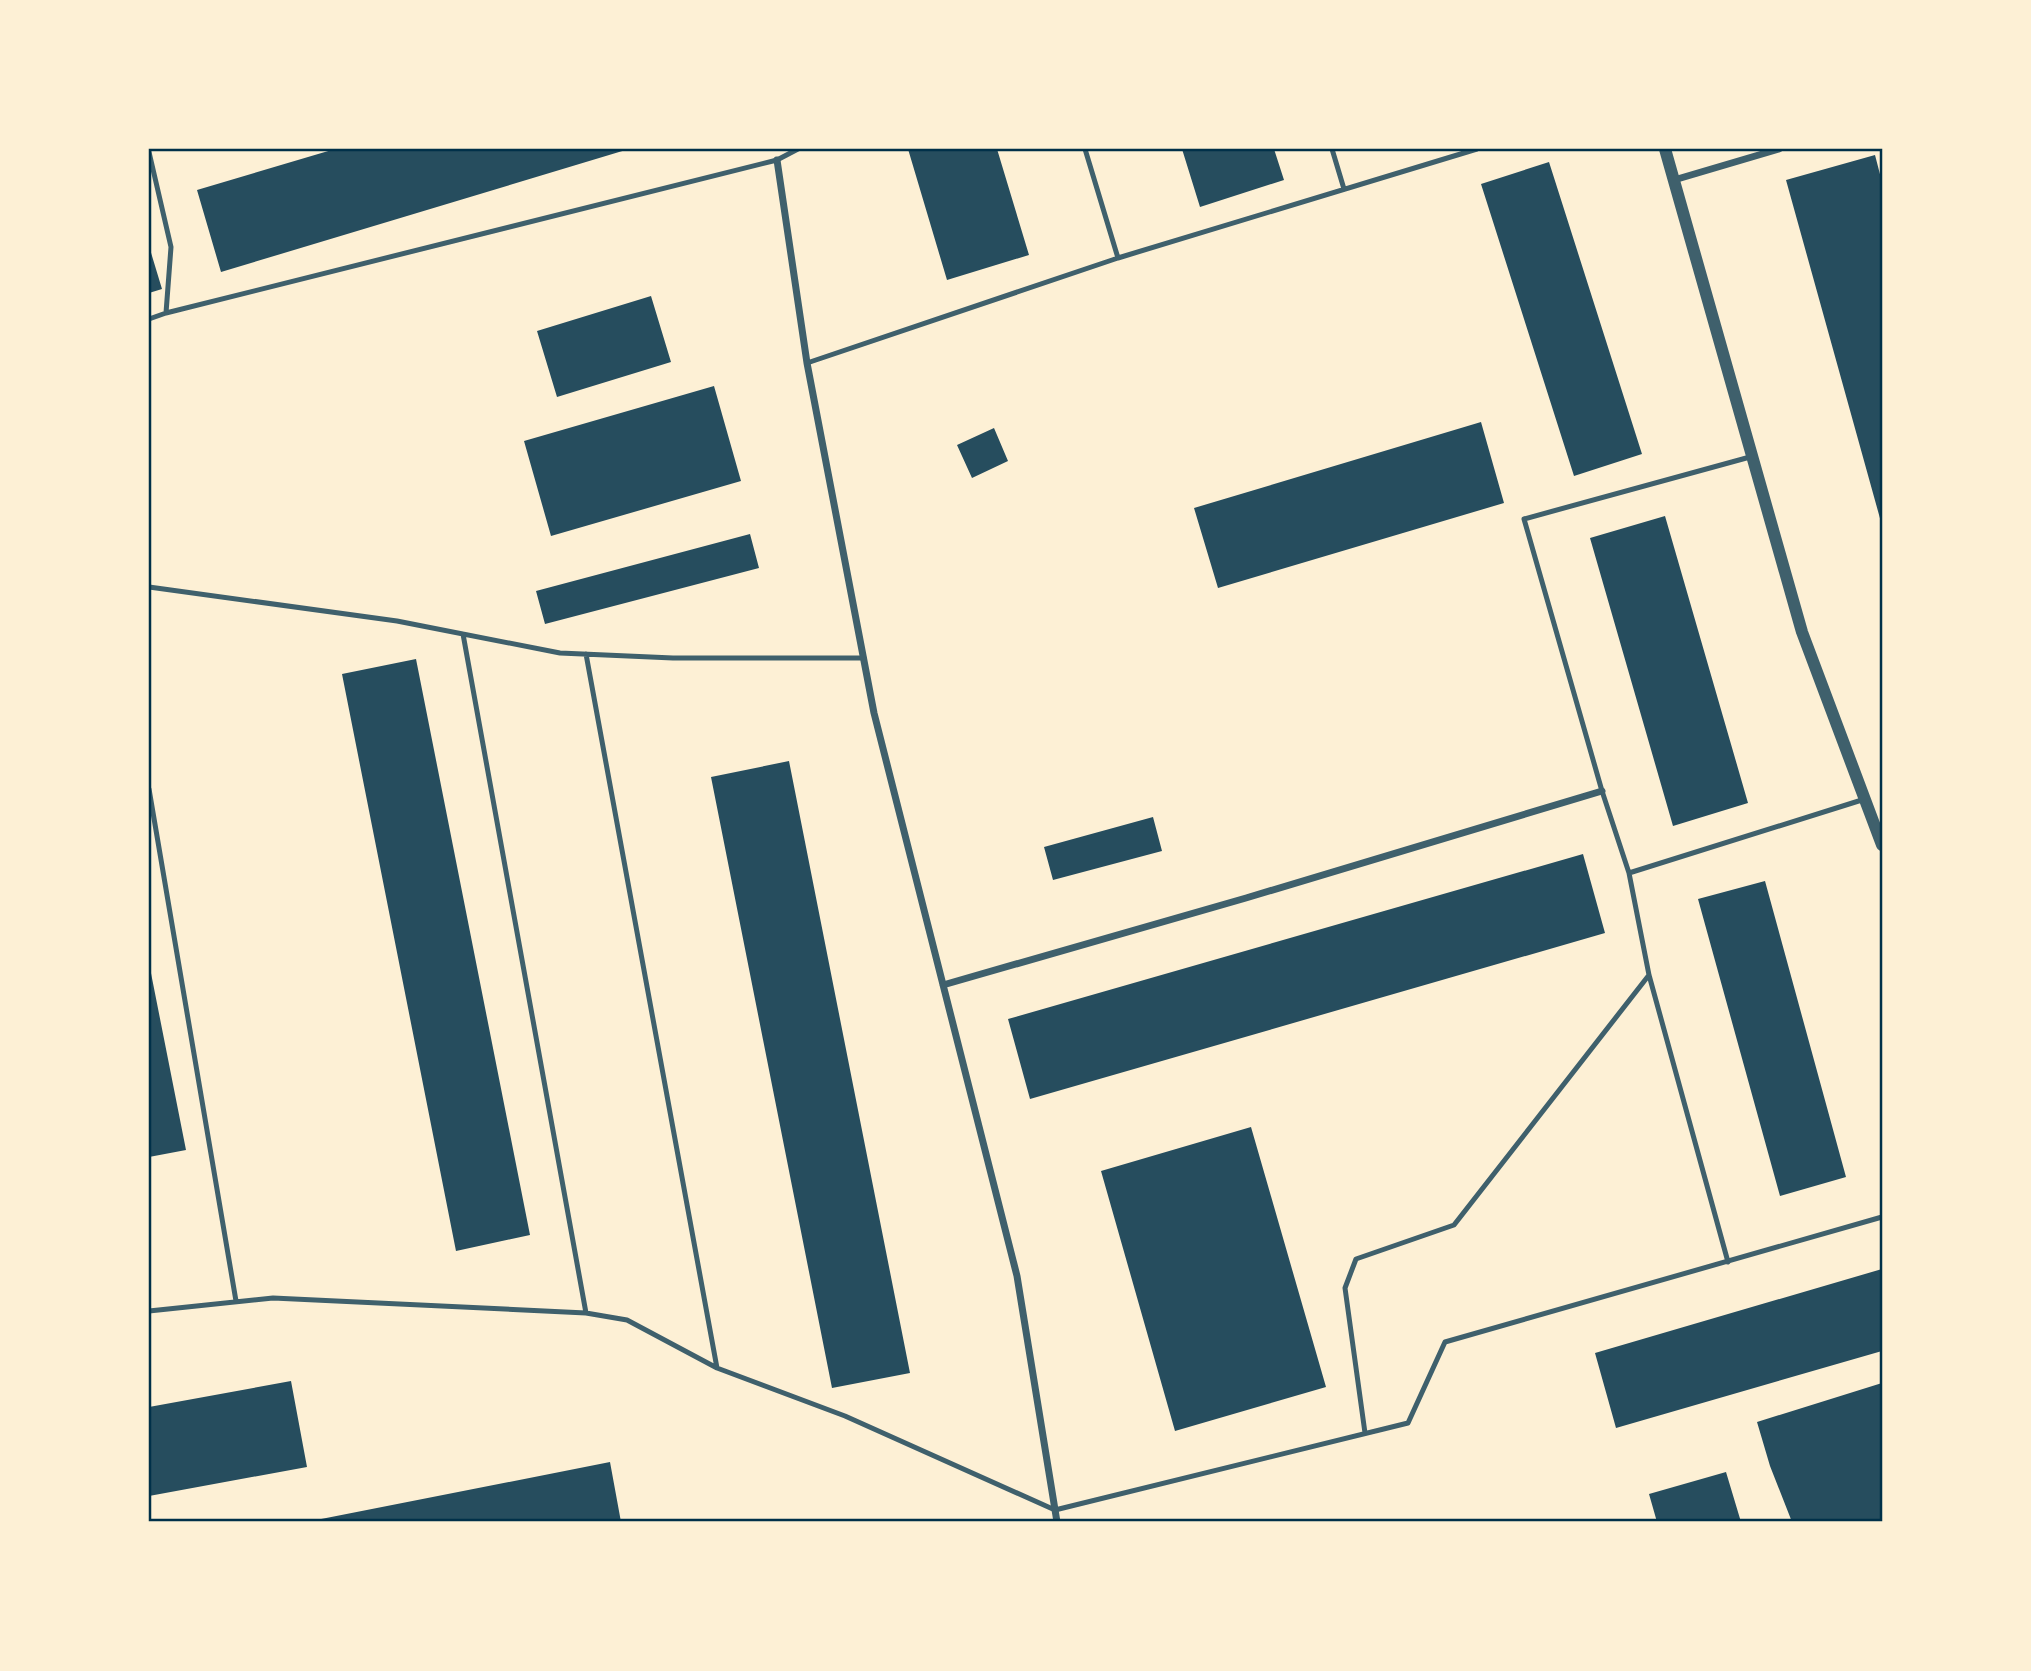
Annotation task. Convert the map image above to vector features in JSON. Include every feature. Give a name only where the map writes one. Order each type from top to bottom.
[{"type":"street","points":[[1665,149],[1802,632],[1882,845]]},
{"type":"street","points":[[1674,180],[1779,149]]},
{"type":"street","points":[[776,160],[807,363],[874,713],[1017,1276],[1057,1522]]},
{"type":"street","points":[[943,985],[1246,898],[1602,791]]},
{"type":"lane","points":[[149,319],[776,160],[797,149]]},
{"type":"lane","points":[[1085,149],[1118,258]]},
{"type":"lane","points":[[1332,149],[1344,189]]},
{"type":"lane","points":[[807,363],[1118,258],[1477,149]]},
{"type":"lane","points":[[149,152],[171,247],[166,313]]},
{"type":"lane","points":[[1728,1262],[1649,975],[1629,873],[1602,791],[1524,519],[1752,456]]},
{"type":"lane","points":[[149,587],[397,621],[560,653],[673,658],[864,658]]},
{"type":"lane","points":[[463,634],[586,1313]]},
{"type":"lane","points":[[586,654],[717,1368]]},
{"type":"lane","points":[[149,789],[236,1301]]},
{"type":"lane","points":[[1629,873],[1865,799]]},
{"type":"lane","points":[[1365,1433],[1345,1288],[1356,1259],[1454,1225],[1649,975]]},
{"type":"lane","points":[[149,1311],[273,1298],[586,1313],[626,1320],[717,1368],[845,1416],[1055,1510],[1408,1423],[1445,1342],[1882,1217]]},
{"type":"building","points":[[335,149],[629,149],[221,272],[197,190]]},
{"type":"building","points":[[908,149],[997,149],[1029,255],[947,280]]},
{"type":"building","points":[[1182,149],[1274,149],[1284,180],[1200,207]]},
{"type":"building","points":[[1875,155],[1882,182],[1881,522],[1786,180]]},
{"type":"building","points":[[1549,162],[1642,454],[1574,476],[1481,184]]},
{"type":"building","points":[[149,246],[162,289],[149,293]]},
{"type":"building","points":[[651,296],[671,362],[557,397],[537,331]]},
{"type":"building","points":[[714,386],[741,481],[551,536],[524,441]]},
{"type":"building","points":[[1481,422],[1504,503],[1218,588],[1194,508]]},
{"type":"building","points":[[994,428],[1008,461],[972,478],[957,445]]},
{"type":"building","points":[[1665,516],[1748,803],[1673,826],[1590,538]]},
{"type":"building","points":[[750,534],[759,568],[545,624],[536,591]]},
{"type":"building","points":[[416,659],[530,1235],[456,1251],[342,674]]},
{"type":"building","points":[[789,761],[910,1373],[832,1388],[711,777]]},
{"type":"building","points":[[1153,817],[1162,851],[1053,880],[1044,847]]},
{"type":"building","points":[[1583,854],[1605,933],[1030,1099],[1008,1019]]},
{"type":"building","points":[[1765,881],[1846,1177],[1780,1196],[1698,899]]},
{"type":"building","points":[[149,963],[186,1150],[149,1157]]},
{"type":"building","points":[[1251,1127],[1326,1387],[1175,1431],[1101,1171]]},
{"type":"building","points":[[1882,1269],[1882,1351],[1616,1428],[1595,1353]]},
{"type":"building","points":[[291,1381],[307,1467],[149,1496],[149,1407]]},
{"type":"building","points":[[1882,1383],[1882,1522],[1792,1522],[1770,1466],[1757,1422]]},
{"type":"building","points":[[610,1462],[621,1522],[311,1522],[311,1521]]},
{"type":"building","points":[[1726,1472],[1741,1522],[1657,1522],[1649,1494]]}]
